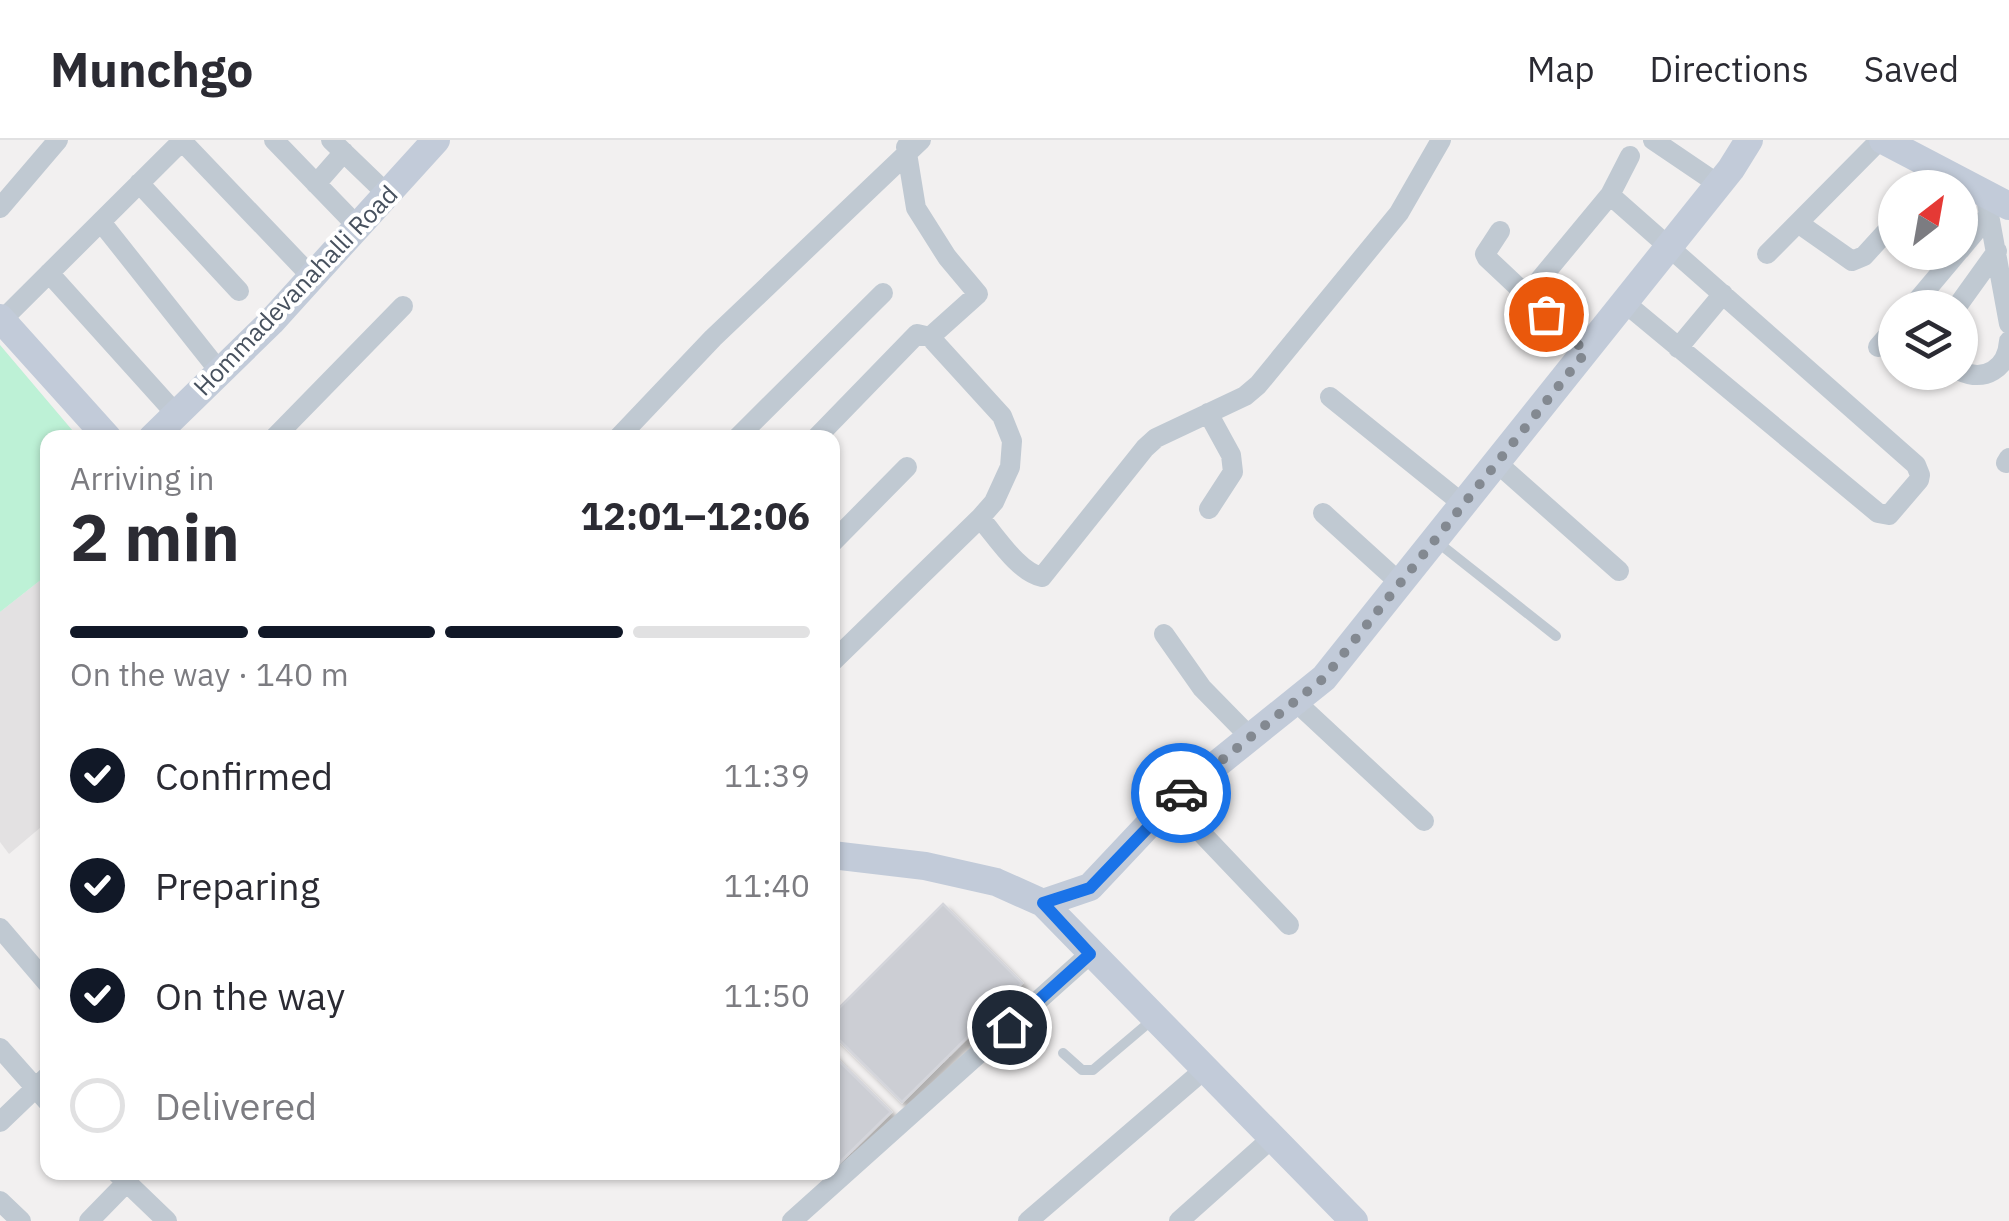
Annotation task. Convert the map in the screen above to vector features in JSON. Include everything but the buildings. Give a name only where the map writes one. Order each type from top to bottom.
[{"type":"main road","name":"Hommadevanahalli Road","points":[[160,430],[312,277],[436,140]]},
{"type":"main road","points":[[1043,903],[1090,888],[1171,802],[1324,678],[1586,352],[1750,140]]},
{"type":"main road","points":[[1881,140],[1923,170]]},
{"type":"main road","points":[[1,319],[101,430]]},
{"type":"main road","points":[[840,857],[925,866],[996,882],[1043,903],[1354,1221]]},
{"type":"street","points":[[0,208],[58,140]]},
{"type":"street","points":[[1,319],[182,140],[312,277]]},
{"type":"street","points":[[274,140],[358,226]]},
{"type":"street","points":[[980,518],[1022,566],[1042,578],[1156,438],[1245,396],[1258,385],[1390,225],[1441,140]]},
{"type":"street","points":[[1653,140],[1718,184]]},
{"type":"street","points":[[1768,254],[1881,140]]},
{"type":"street","points":[[911,145],[916,208],[947,258],[978,294],[930,337]]},
{"type":"street","points":[[626,430],[911,145]]},
{"type":"street","points":[[316,184],[338,146],[388,194]]},
{"type":"street","points":[[1526,295],[1610,194],[1630,156]]},
{"type":"street","points":[[139,183],[238,291]]},
{"type":"street","points":[[1610,194],[1916,465],[1918,480],[1888,515],[1878,513],[1624,302]]},
{"type":"street","points":[[1994,205],[2009,324]]},
{"type":"street","points":[[1978,226],[1994,205]]},
{"type":"street","points":[[100,222],[220,372]]},
{"type":"street","points":[[1798,224],[1852,261],[1864,256],[1878,241]]},
{"type":"street","points":[[1500,231],[1484,254],[1586,352]]},
{"type":"street","points":[[1969,290],[1997,251]]},
{"type":"street","points":[[1926,290],[1943,270]]},
{"type":"street","points":[[49,273],[176,414]]},
{"type":"street","points":[[745,430],[882,293]]},
{"type":"street","points":[[1678,348],[1723,294]]},
{"type":"street","points":[[282,430],[403,306]]},
{"type":"street","points":[[824,430],[917,334],[930,337],[1002,416],[1012,441],[1010,467],[994,502],[840,654]]},
{"type":"street","points":[[1978,377],[2001,365],[2009,341]]},
{"type":"street","points":[[1330,397],[1462,504]]},
{"type":"street","points":[[1208,413],[1231,456],[1233,472],[1208,510]]},
{"type":"street","points":[[1496,462],[1619,571]]},
{"type":"street","points":[[840,535],[907,466]]},
{"type":"street","points":[[1323,513],[1400,583]]},
{"type":"street","points":[[1164,634],[1202,688],[1250,737]]},
{"type":"street","points":[[1295,702],[1424,821]]},
{"type":"street","points":[[1171,802],[1289,925]]},
{"type":"street","points":[[0,928],[40,975]]},
{"type":"street","points":[[840,1178],[1090,954]]},
{"type":"street","points":[[0,1048],[40,1086]]},
{"type":"street","points":[[1028,1221],[1205,1069]]},
{"type":"street","points":[[0,1122],[40,1091]]},
{"type":"street","points":[[1179,1221],[1271,1139]]},
{"type":"street","points":[[90,1221],[120,1180]]},
{"type":"street","points":[[123,1180],[167,1221]]},
{"type":"street","points":[[792,1221],[838,1180]]},
{"type":"street","points":[[0,1201],[21,1221]]},
{"type":"lane","points":[[1434,540],[1556,636]]},
{"type":"lane","points":[[1062,1053],[1082,1070],[1093,1070],[1153,1018]]},
{"type":"shaded area","points":[[40,581],[40,828],[9,854],[0,842],[0,612]]},
{"type":"green space","points":[[0,345],[72,430],[40,430],[40,581],[0,612]]},
{"type":"way so far","points":[[1181,793],[1324,678],[1586,352],[1546,314]]},
{"type":"route","points":[[1009,1027],[1090,954],[1043,903],[1090,888],[1181,793]]}]
